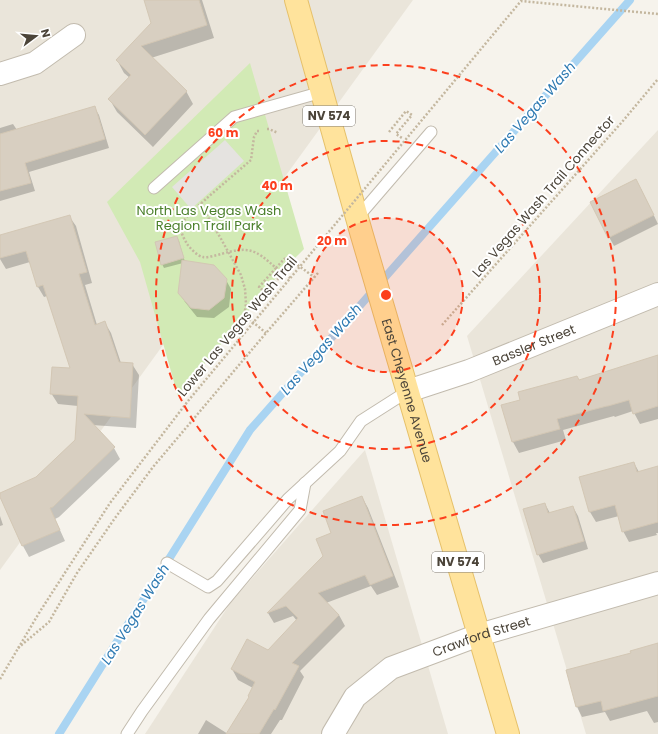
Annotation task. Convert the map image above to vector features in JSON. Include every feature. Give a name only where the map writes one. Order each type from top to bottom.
[{"type":"main road","name":"East Cheyenne Avenue","points":[[296,0],[359,225],[508,734]]},
{"type":"street","points":[[0,74],[35,63],[74,35]]},
{"type":"street","name":"Bassler Street","points":[[408,391],[470,371],[658,294]]},
{"type":"street","name":"Crawford Street","points":[[333,734],[354,697],[392,668],[479,635],[658,583]]},
{"type":"lane","points":[[154,188],[234,118],[322,92]]},
{"type":"lane","points":[[359,225],[431,132]]},
{"type":"lane","points":[[167,563],[208,587],[218,581],[288,499],[340,451],[361,421],[408,391]]},
{"type":"lane","points":[[127,734],[142,711],[210,619],[300,510],[305,483]]},
{"type":"path","name":"Lower Las Vegas Wash Trail","points":[[0,679],[39,613],[110,502],[188,401],[522,1],[658,14]]},
{"type":"path","name":"Las Vegas Wash Trail Connector","points":[[442,325],[622,122],[658,79]]},
{"type":"path","points":[[389,132],[406,111],[412,115],[396,134]]},
{"type":"path","points":[[276,268],[257,252],[246,250],[234,250],[203,257],[192,251],[184,238],[182,224],[191,212],[251,160],[254,138],[257,131],[269,129],[278,134]]},
{"type":"path","points":[[200,204],[241,275],[245,289],[245,310],[248,318],[266,333]]},
{"type":"path","points":[[290,278],[283,273],[266,293],[259,287],[284,259],[288,258],[314,277]]},
{"type":"path","points":[[18,648],[49,622],[77,574],[124,505],[153,467],[318,273]]},
{"type":"shaded area","points":[[0,0],[413,0],[0,570]]},
{"type":"shaded area","points":[[658,130],[658,734],[586,734],[467,336]]},
{"type":"shaded area","points":[[225,140],[244,161],[191,209],[172,187]]},
{"type":"shaded area","points":[[365,450],[448,734],[145,734],[231,602]]},
{"type":"green space","name":"North Las Vegas Wash Region Trail Park","points":[[250,63],[304,249],[281,272],[178,396],[140,262],[107,202]]},
{"type":"building","points":[[144,0],[199,0],[207,25],[141,46],[187,91],[145,135],[108,99],[131,75],[116,60],[151,23]]},
{"type":"building","points":[[95,106],[105,139],[25,163],[31,183],[0,191],[0,134]]},
{"type":"building","points":[[636,179],[654,215],[608,238],[590,202]]},
{"type":"building","points":[[70,215],[87,272],[79,274],[95,325],[105,321],[119,362],[133,363],[130,418],[84,414],[115,447],[53,507],[50,508],[60,530],[22,546],[0,497],[0,493],[36,477],[75,440],[78,396],[50,394],[52,367],[70,368],[43,285],[37,287],[26,251],[0,258],[0,235]]},
{"type":"building","points":[[177,236],[184,258],[161,265],[155,242]]},
{"type":"building","points":[[182,260],[214,265],[227,279],[224,298],[209,310],[191,308],[178,293]]},
{"type":"building","points":[[658,355],[658,406],[633,414],[629,400],[557,419],[560,429],[512,442],[501,405],[520,400],[518,392],[577,376],[579,380]]},
{"type":"building","points":[[634,462],[637,472],[658,466],[658,522],[622,532],[615,505],[589,512],[579,477]]},
{"type":"building","points":[[362,496],[393,576],[370,585],[365,575],[318,593],[339,615],[292,663],[299,666],[275,710],[274,709],[259,734],[226,734],[249,697],[248,696],[255,682],[231,669],[247,639],[268,650],[298,618],[286,606],[267,613],[323,556],[316,539],[331,533],[323,511]]},
{"type":"building","points":[[545,503],[548,513],[573,506],[584,541],[537,555],[523,509]]},
{"type":"building","points":[[658,643],[658,696],[603,711],[601,701],[576,707],[566,670],[631,653],[630,651]]},
{"type":"waterway","name":"Las Vegas Wash","points":[[59,734],[250,430],[630,0]]}]
